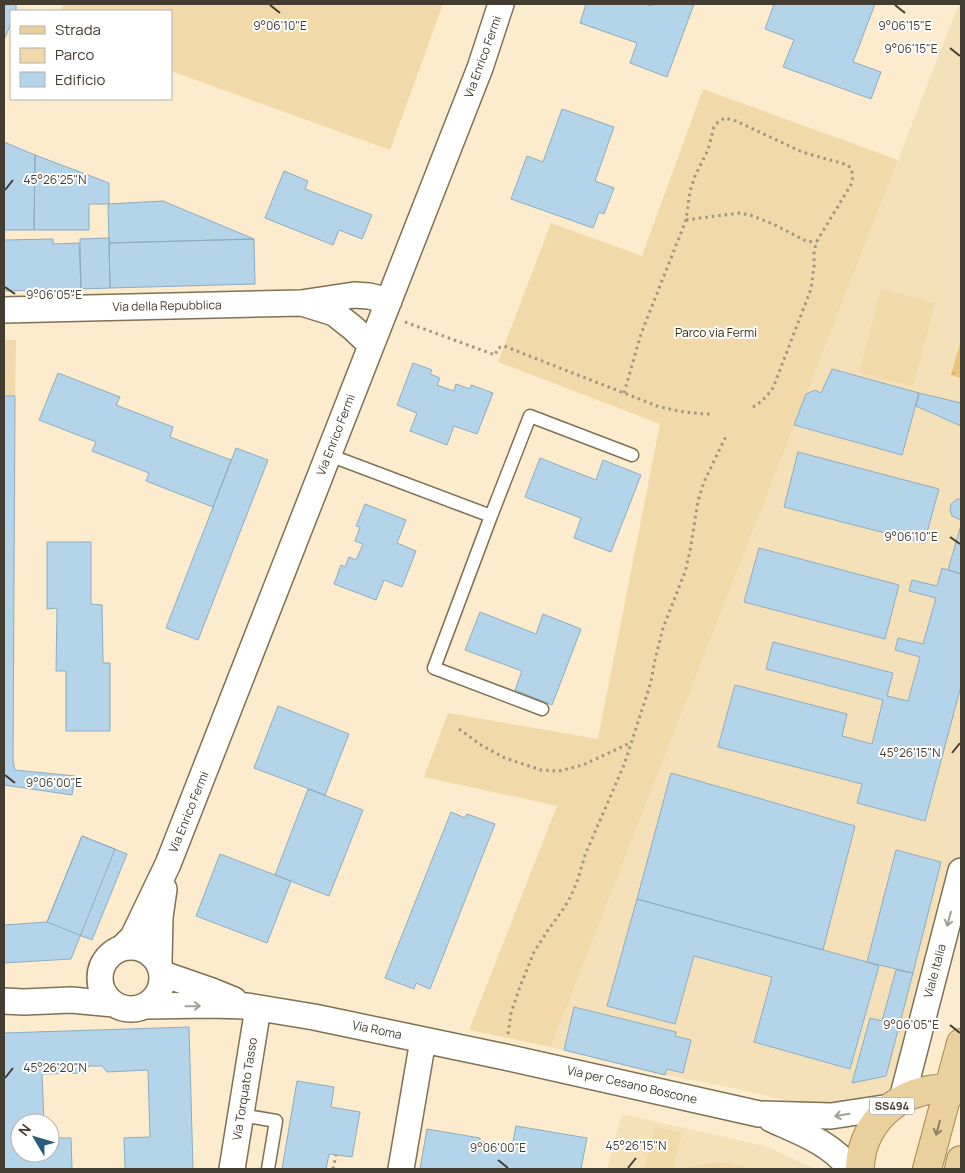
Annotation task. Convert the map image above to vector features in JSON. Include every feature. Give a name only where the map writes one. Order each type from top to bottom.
[{"type":"main road","points":[[927,1169],[955,1089],[961,1043]]},
{"type":"main road","name":"SS494","points":[[860,1169],[865,1141],[875,1123],[896,1103],[917,1092],[933,1088],[955,1089]]},
{"type":"main road","points":[[959,1169],[961,1160]]},
{"type":"street","name":"Via Enrico Fermi","points":[[123,947],[133,937],[168,864],[480,68],[501,4]]},
{"type":"street","name":"Via della Repubblica","points":[[4,310],[301,303],[354,295],[369,296],[386,308]]},
{"type":"street","name":"Via della Repubblica","points":[[301,303],[334,313],[372,345]]},
{"type":"street","name":"Via Enrico Fermi","points":[[161,967],[160,917],[168,864]]},
{"type":"street","name":"Viale Italia","points":[[896,1103],[961,872]]},
{"type":"street","points":[[4,1002],[71,1000],[114,1004],[134,1009],[145,1006],[155,998],[162,987],[161,967],[152,953],[143,948],[123,947],[112,952],[104,962],[98,980],[71,1000]]},
{"type":"street","name":"Via Roma","points":[[161,967],[212,991],[253,1007]]},
{"type":"street","points":[[100,973],[100,985],[105,996],[114,1004]]},
{"type":"street","name":"Via Roma","points":[[145,1006],[253,1007],[314,1017],[505,1057]]},
{"type":"street","name":"Via Torquato Tasso","points":[[232,1169],[241,1115],[253,1007]]},
{"type":"street","points":[[401,1169],[423,1040]]},
{"type":"street","name":"Via per Cesano Boscone","points":[[505,1057],[759,1114],[831,1116],[896,1103]]},
{"type":"street","name":"Via per Cesano Boscone","points":[[759,1114],[828,1147],[850,1169]]},
{"type":"lane","points":[[542,708],[434,668],[530,416],[632,455]]},
{"type":"lane","points":[[329,454],[492,516]]},
{"type":"lane","points":[[241,1115],[276,1121],[268,1169]]},
{"type":"path","points":[[624,393],[642,334],[686,220],[690,191],[695,176],[708,150],[714,127],[725,118],[802,152],[848,165],[853,176],[852,183],[817,241],[814,251],[812,289],[773,388],[758,405],[751,408]]},
{"type":"path","points":[[686,220],[739,213],[773,224],[808,242],[817,241]]},
{"type":"path","points":[[386,308],[495,355],[498,348],[504,346],[657,406],[694,414],[712,414]]},
{"type":"path","points":[[505,1057],[511,1013],[524,976],[534,952],[564,908],[578,879],[585,855],[624,765],[651,682],[663,628],[685,572],[698,501],[704,482],[726,436]]},
{"type":"path","points":[[459,729],[481,745],[505,758],[541,770],[559,771],[583,766],[632,742]]},
{"type":"path","points":[[333,1169],[336,1155]]},
{"type":"shaded area","points":[[959,4],[961,4],[961,851],[897,1096],[833,1112],[734,1088],[665,1075],[551,1047]]},
{"type":"shaded area","points":[[622,1114],[765,1146],[816,1169],[607,1169]]},
{"type":"green space","points":[[63,4],[443,4],[390,150],[172,71],[172,10],[61,10]]},
{"type":"green space","name":"Parco via Fermi","points":[[703,89],[898,160],[551,1047],[469,1030],[557,806],[424,777],[448,713],[598,739],[660,424],[498,362],[551,223],[642,256]]},
{"type":"green space","points":[[881,289],[935,303],[913,387],[859,373]]},
{"type":"green space","points":[[4,340],[16,340],[15,396],[4,396]]},
{"type":"green space","points":[[655,1127],[682,1133],[673,1169],[644,1169]]},
{"type":"green space","points":[[714,1162],[728,1163],[750,1169],[685,1169]]},
{"type":"water","points":[[961,340],[961,378],[951,375]]},
{"type":"building","points":[[4,4],[16,4],[16,10],[10,10],[10,25],[4,40]]},
{"type":"building","points":[[586,4],[646,4],[651,6],[651,4],[694,4],[667,77],[630,63],[637,43],[580,23]]},
{"type":"building","points":[[774,4],[875,4],[853,62],[881,72],[871,99],[783,67],[794,40],[765,29]]},
{"type":"building","points":[[562,109],[614,127],[595,181],[614,188],[604,214],[599,212],[593,228],[511,199],[527,156],[543,162]]},
{"type":"building","points":[[4,142],[35,155],[34,230],[4,230]]},
{"type":"building","points":[[35,155],[109,183],[109,204],[89,204],[89,230],[34,230]]},
{"type":"building","points":[[284,171],[308,181],[305,189],[372,215],[362,239],[339,230],[333,245],[265,218]]},
{"type":"building","points":[[163,201],[254,239],[109,243],[108,204]]},
{"type":"building","points":[[109,238],[110,288],[81,289],[80,239]]},
{"type":"building","points":[[53,239],[53,244],[79,243],[81,289],[4,291],[4,240]]},
{"type":"building","points":[[254,239],[255,284],[110,288],[109,243]]},
{"type":"building","points":[[413,363],[432,370],[430,374],[440,378],[437,385],[454,391],[456,384],[470,389],[471,385],[493,393],[477,434],[454,426],[447,445],[410,431],[417,413],[397,405]]},
{"type":"building","points":[[832,369],[919,393],[902,455],[794,425],[806,394],[815,390],[821,393]]},
{"type":"building","points":[[58,373],[120,397],[116,405],[173,427],[170,437],[231,460],[213,507],[146,481],[149,473],[92,451],[96,442],[39,420]]},
{"type":"building","points":[[919,393],[961,403],[961,426],[916,406]]},
{"type":"building","points":[[4,396],[15,396],[13,762],[15,770],[75,776],[72,795],[4,785]]},
{"type":"building","points":[[236,448],[268,460],[198,640],[166,628]]},
{"type":"building","points":[[798,452],[939,489],[924,543],[784,507]]},
{"type":"building","points":[[540,458],[596,480],[603,460],[641,475],[611,552],[574,538],[581,518],[525,497]]},
{"type":"building","points":[[957,499],[961,499],[961,520],[952,516],[950,510],[951,504]]},
{"type":"building","points":[[365,504],[406,520],[397,543],[416,551],[402,587],[384,580],[376,600],[334,584],[341,565],[345,567],[349,557],[356,560],[363,544],[355,541],[360,527],[356,526]]},
{"type":"building","points":[[961,525],[961,574],[948,570]]},
{"type":"building","points":[[47,542],[91,542],[91,604],[102,605],[103,663],[110,663],[110,731],[66,731],[66,671],[56,671],[57,608],[47,609]]},
{"type":"building","points":[[759,548],[899,585],[885,639],[744,602]]},
{"type":"building","points":[[942,568],[961,574],[961,686],[925,821],[857,803],[862,784],[718,747],[735,685],[847,714],[842,736],[872,744],[883,700],[766,669],[773,642],[893,673],[887,696],[908,701],[920,657],[895,650],[898,638],[923,644],[936,598],[909,591],[912,580],[937,586]]},
{"type":"building","points":[[480,612],[536,634],[543,614],[581,629],[552,705],[515,690],[522,671],[465,650]]},
{"type":"building","points":[[278,706],[349,734],[325,795],[254,768]]},
{"type":"building","points":[[671,773],[855,826],[823,950],[637,899]]},
{"type":"building","points":[[308,789],[363,810],[329,896],[275,875]]},
{"type":"building","points":[[451,812],[465,818],[467,814],[495,824],[430,989],[416,983],[414,989],[385,978]]},
{"type":"building","points":[[82,836],[115,849],[71,959],[4,963],[4,925],[47,922]]},
{"type":"building","points":[[82,836],[127,854],[92,940],[47,922]]},
{"type":"building","points":[[896,850],[941,862],[913,973],[867,962]]},
{"type":"building","points":[[220,854],[291,881],[267,943],[196,916]]},
{"type":"building","points":[[637,899],[879,966],[850,1069],[754,1042],[772,977],[694,956],[675,1024],[607,1006]]},
{"type":"building","points":[[896,970],[913,973],[886,1076],[852,1083],[870,1018],[882,1021]]},
{"type":"building","points":[[574,1007],[676,1032],[675,1036],[691,1040],[683,1073],[667,1069],[665,1075],[564,1050]]},
{"type":"building","points":[[189,1027],[193,1169],[125,1169],[124,1138],[150,1137],[148,1070],[107,1072],[102,1066],[89,1066],[84,1073],[42,1074],[44,1113],[10,1113],[10,1163],[60,1163],[60,1138],[71,1138],[72,1169],[4,1169],[4,1033]]},
{"type":"building","points":[[297,1081],[334,1087],[331,1107],[360,1112],[352,1157],[329,1154],[326,1169],[282,1169]]},
{"type":"building","points":[[516,1126],[587,1138],[581,1169],[420,1169],[427,1129],[480,1138],[480,1141],[512,1147]]}]
